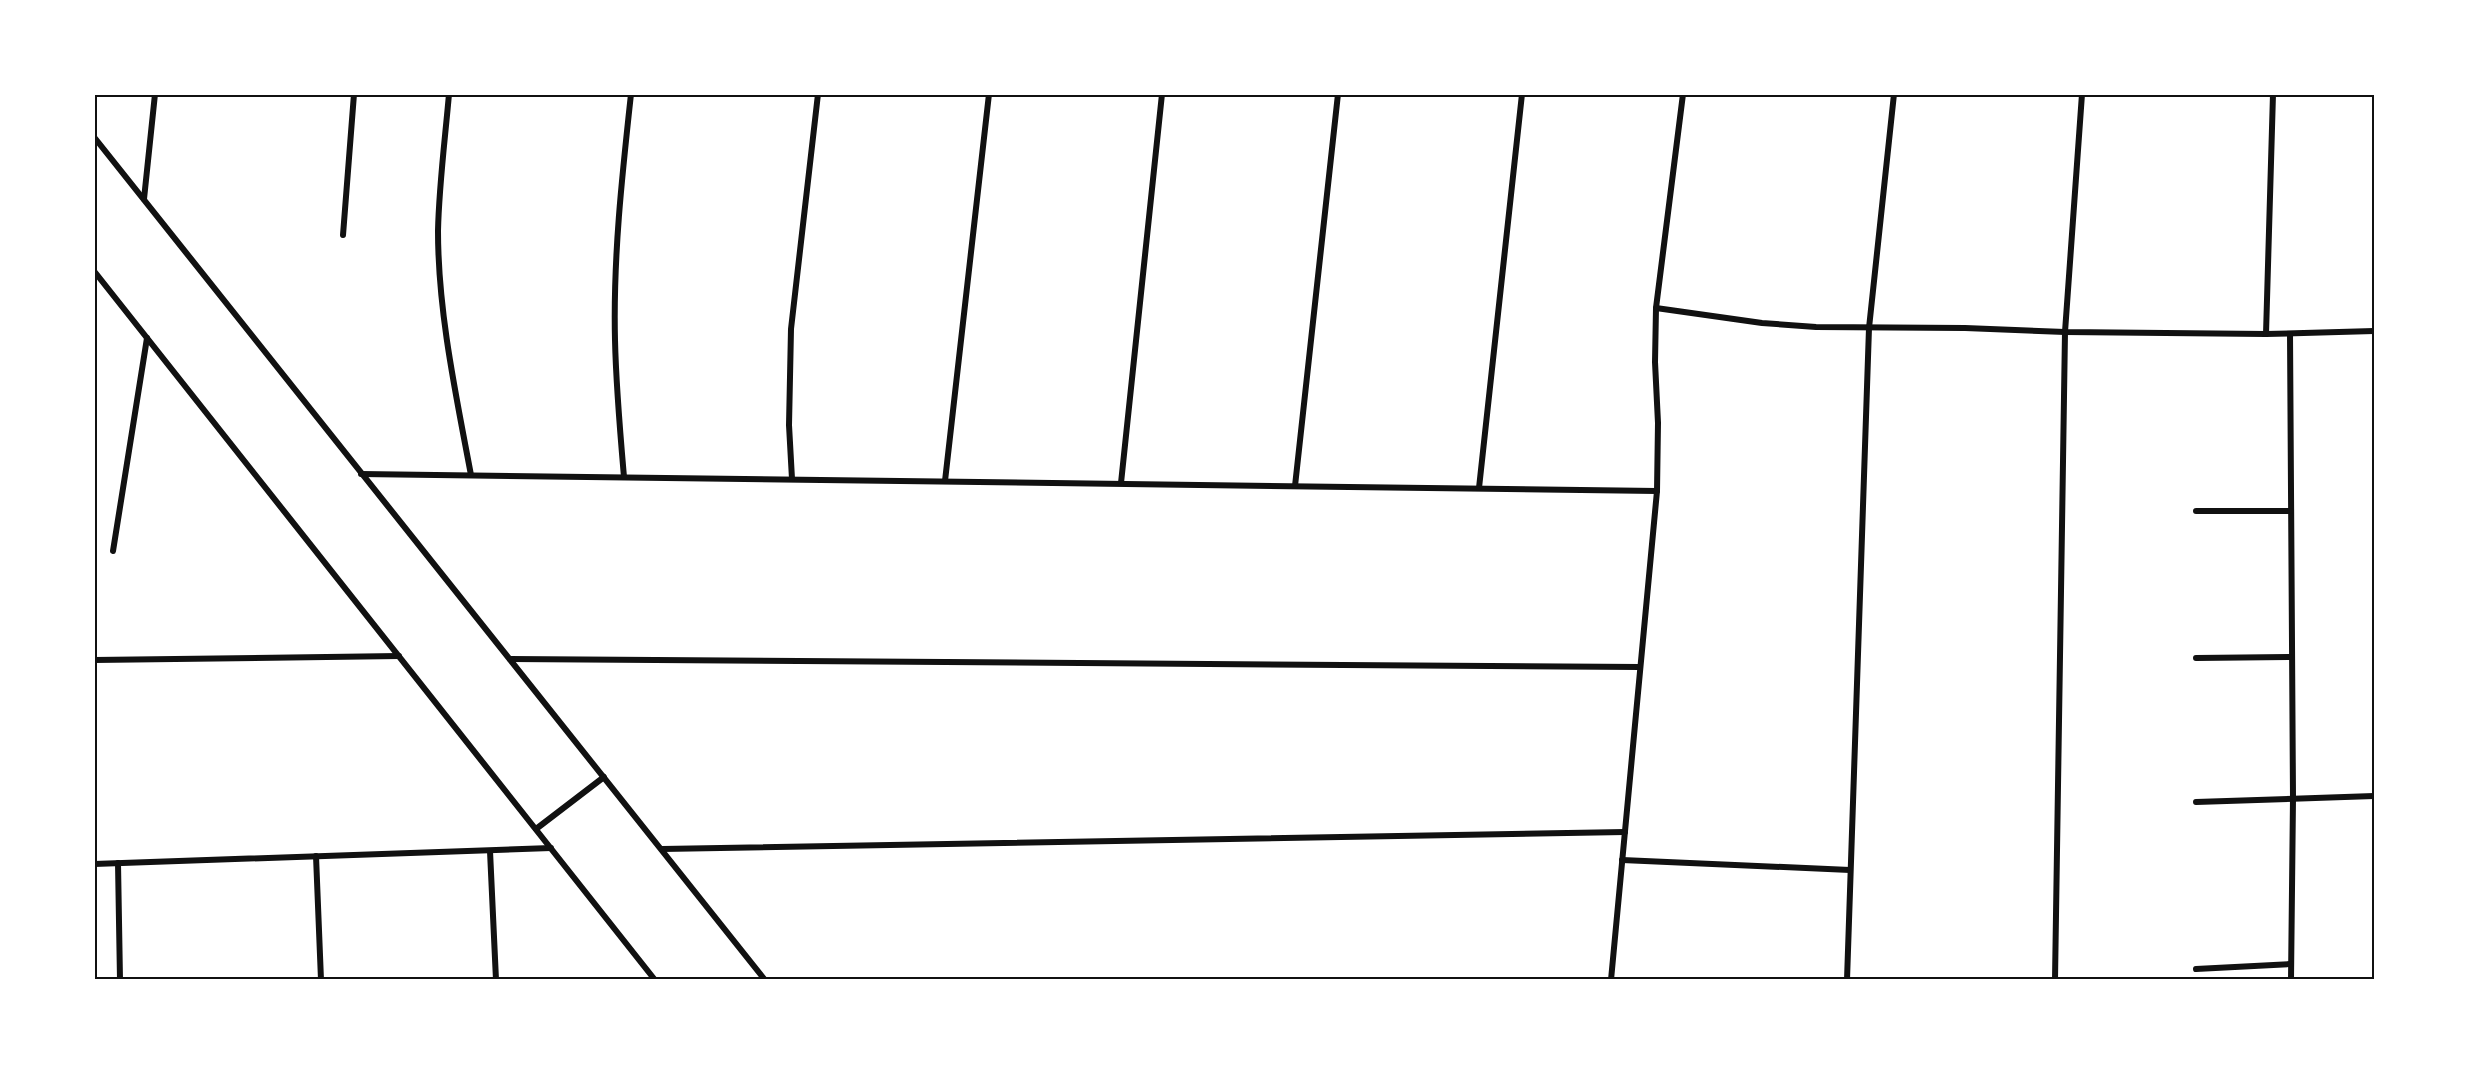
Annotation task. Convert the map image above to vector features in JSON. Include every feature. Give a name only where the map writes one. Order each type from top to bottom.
[{"type":"street","points":[[144,200],[155,94]]},
{"type":"street","points":[[343,235],[354,94]]},
{"type":"street","points":[[449,94],[438,232],[449,351],[471,475]]},
{"type":"street","points":[[624,477],[615,340],[615,275],[631,94]]},
{"type":"street","points":[[792,479],[789,425],[791,329],[818,94]]},
{"type":"street","points":[[945,481],[989,94]]},
{"type":"street","points":[[1121,483],[1162,94]]},
{"type":"street","points":[[1295,486],[1338,94]]},
{"type":"street","points":[[1479,488],[1522,94]]},
{"type":"street","points":[[1611,980],[1657,491],[1656,308],[1683,94]]},
{"type":"street","points":[[1847,980],[1869,328],[1894,94]]},
{"type":"street","points":[[2055,980],[2065,332],[2082,94]]},
{"type":"street","points":[[2266,334],[2273,94]]},
{"type":"street","points":[[94,137],[765,980]]},
{"type":"street","points":[[94,271],[655,980]]},
{"type":"street","points":[[1656,308],[1762,323],[1869,328],[2266,334],[2374,331]]},
{"type":"street","points":[[2290,334],[2292,798],[2290,980]]},
{"type":"street","points":[[113,551],[147,338]]},
{"type":"street","points":[[361,474],[1657,491]]},
{"type":"street","points":[[2196,511],[2290,511]]},
{"type":"street","points":[[94,660],[399,656]]},
{"type":"street","points":[[2196,658],[2290,657]]},
{"type":"street","points":[[510,659],[1640,667]]},
{"type":"street","points":[[536,829],[604,777]]},
{"type":"street","points":[[2196,801],[2374,796]]},
{"type":"street","points":[[662,849],[1625,832]]},
{"type":"street","points":[[94,864],[551,848]]},
{"type":"street","points":[[490,850],[496,980]]},
{"type":"street","points":[[316,856],[321,980]]},
{"type":"street","points":[[1622,860],[1850,870]]},
{"type":"street","points":[[118,863],[120,980]]},
{"type":"street","points":[[2196,969],[2290,964]]}]
